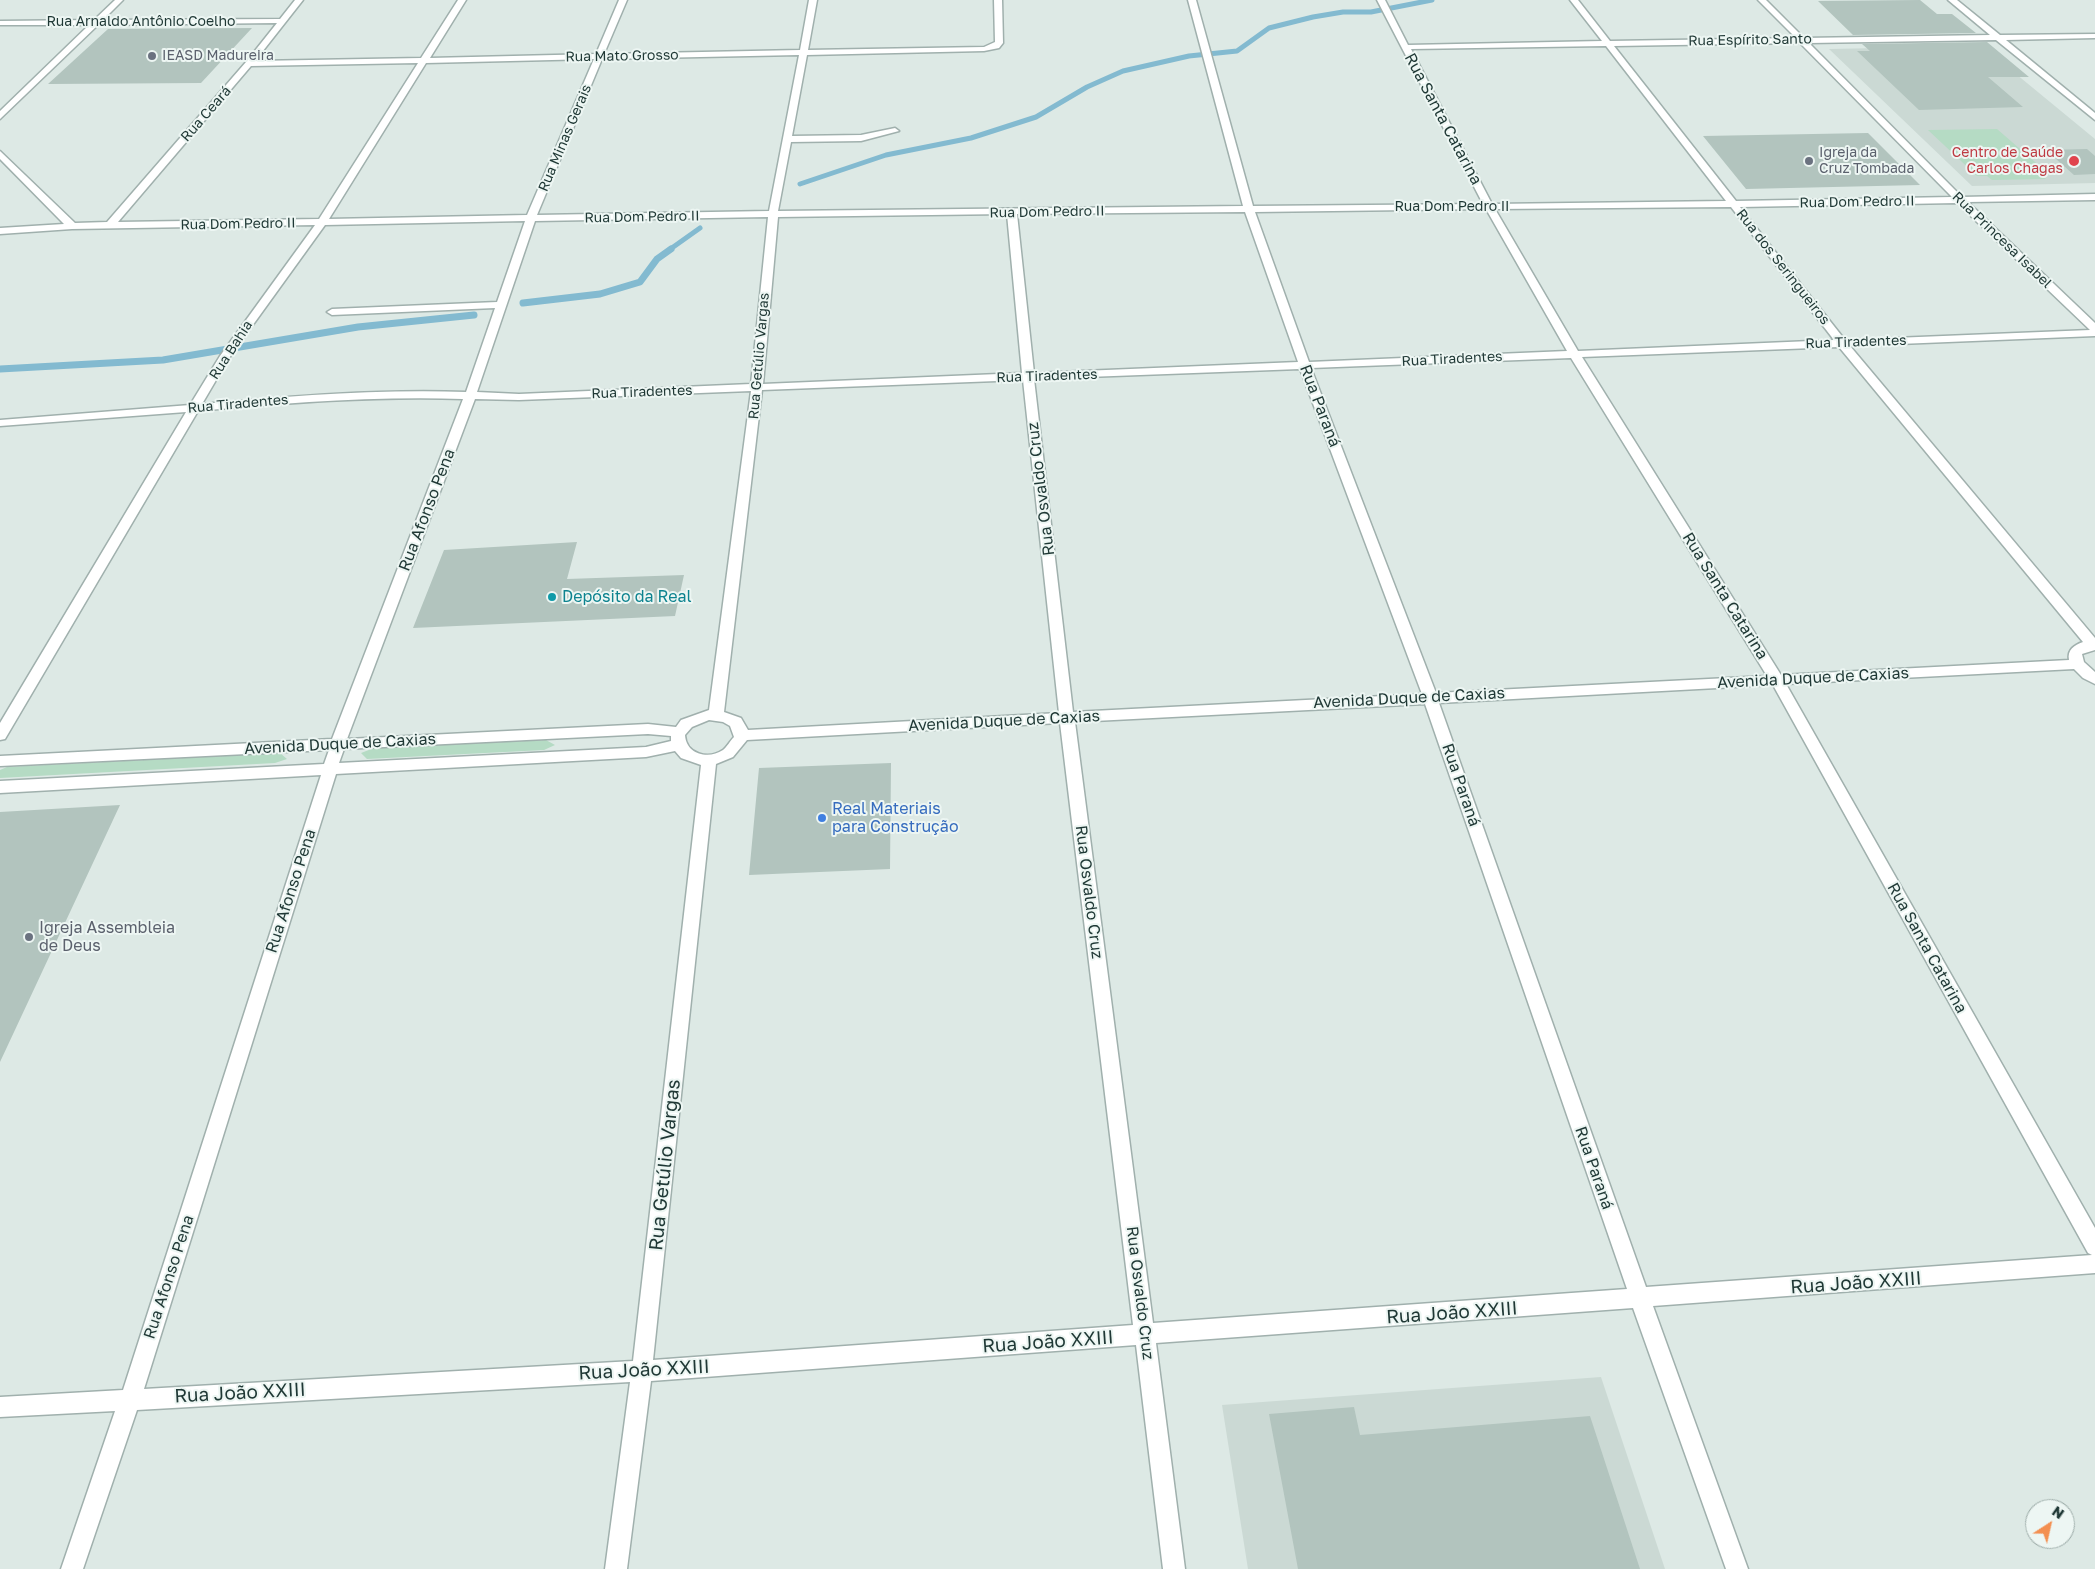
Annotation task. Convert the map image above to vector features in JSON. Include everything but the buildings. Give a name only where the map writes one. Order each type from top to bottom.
[{"type":"street","points":[[0,116],[118,0]]},
{"type":"street","name":"Rua Ceará","points":[[110,225],[249,64],[298,0]]},
{"type":"street","name":"Rua Bahia","points":[[0,735],[224,358],[322,222],[462,0]]},
{"type":"street","name":"Rua Minas Gerais","points":[[530,220],[623,0]]},
{"type":"street","name":"Rua Getúlio Vargas","points":[[716,715],[757,388],[757,367],[773,214],[813,0]]},
{"type":"street","name":"Rua Mato Grosso","points":[[249,64],[984,49],[996,46],[999,43],[998,0]]},
{"type":"street","name":"Rua Paraná","points":[[1192,0],[1249,209],[1305,366],[1430,697],[1640,1299],[1737,1569]]},
{"type":"street","name":"Rua dos Seringueiros","points":[[1574,0],[1842,343],[2094,645]]},
{"type":"street","name":"Rua Princesa Isabel","points":[[1762,0],[1960,200],[2095,331]]},
{"type":"street","points":[[1952,0],[2095,117]]},
{"type":"street","name":"Rua Santa Catarina","points":[[1384,6],[1489,207],[1574,353],[1777,680],[2095,1248]]},
{"type":"street","name":"Rua Arnaldo Antônio Coelho","points":[[0,23],[281,21]]},
{"type":"street","name":"Rua Espírito Santo","points":[[1405,47],[1801,39],[2095,36]]},
{"type":"street","points":[[787,139],[861,138],[896,131]]},
{"type":"street","points":[[0,154],[72,226]]},
{"type":"street","name":"Rua Dom Pedro II","points":[[0,231],[110,225],[530,220],[773,214],[1734,204],[2095,197]]},
{"type":"street","name":"Rua Osvaldo Cruz","points":[[1012,213],[1027,377],[1174,1569]]},
{"type":"street","name":"Rua Afonso Pena","points":[[72,1569],[130,1399],[338,744],[470,396],[530,220]]},
{"type":"street","points":[[332,312],[501,305]]},
{"type":"street","name":"Rua Tiradentes","points":[[0,422],[80,418],[320,397],[422,394],[518,397],[1305,366],[2095,331]]},
{"type":"street","points":[[2094,645],[2077,650],[2074,657],[2077,664],[2095,679]]},
{"type":"street","name":"Avenida Duque de Caxias","points":[[741,735],[2077,664]]},
{"type":"street","points":[[707,715],[724,716],[736,722],[741,735],[737,746],[730,752],[709,760],[689,757],[682,752],[679,739],[690,721],[707,715]]},
{"type":"street","name":"Avenida Duque de Caxias","points":[[0,761],[648,729],[679,739]]},
{"type":"street","name":"Avenida Duque de Caxias","points":[[0,787],[646,752],[679,739]]},
{"type":"street","name":"Rua Getúlio Vargas","points":[[616,1569],[642,1371],[709,760]]},
{"type":"street","name":"Rua João XXIII","points":[[0,1407],[642,1371],[2095,1264]]},
{"type":"shaded area","points":[[1982,46],[2095,139],[2095,183],[1972,186],[1829,49]]},
{"type":"shaded area","points":[[1601,1377],[1665,1569],[1248,1569],[1222,1405]]},
{"type":"green space","points":[[1997,129],[2050,175],[2042,175],[2046,179],[1992,180],[1987,176],[1977,176],[1928,130]]},
{"type":"green space","points":[[546,740],[555,745],[544,750],[367,759],[361,753],[374,748]]},
{"type":"green space","points":[[280,753],[287,759],[275,763],[0,778],[0,770],[7,767]]},
{"type":"waterway","points":[[800,184],[886,155],[971,138],[1036,117],[1087,87],[1123,71],[1189,56],[1237,51],[1269,28],[1313,17],[1343,12],[1371,12],[1432,0]]},
{"type":"waterway","points":[[669,250],[700,228]]},
{"type":"waterway","points":[[523,303],[600,294],[640,282],[657,259],[671,249]]},
{"type":"waterway","points":[[0,369],[163,360],[358,327],[474,315]]},
{"type":"place","name":"IEASD Madureira","points":[[152,56]]},
{"type":"place","name":"Igreja da Cruz Tombada","points":[[1809,161]]},
{"type":"place","name":"Centro de Saúde Carlos Chagas","points":[[2074,161]]},
{"type":"place","name":"Depósito da Real","points":[[552,597]]},
{"type":"place","name":"Real Materiais para Construção","points":[[822,818]]},
{"type":"place","name":"Igreja Assembleia de Deus","points":[[29,937]]}]
